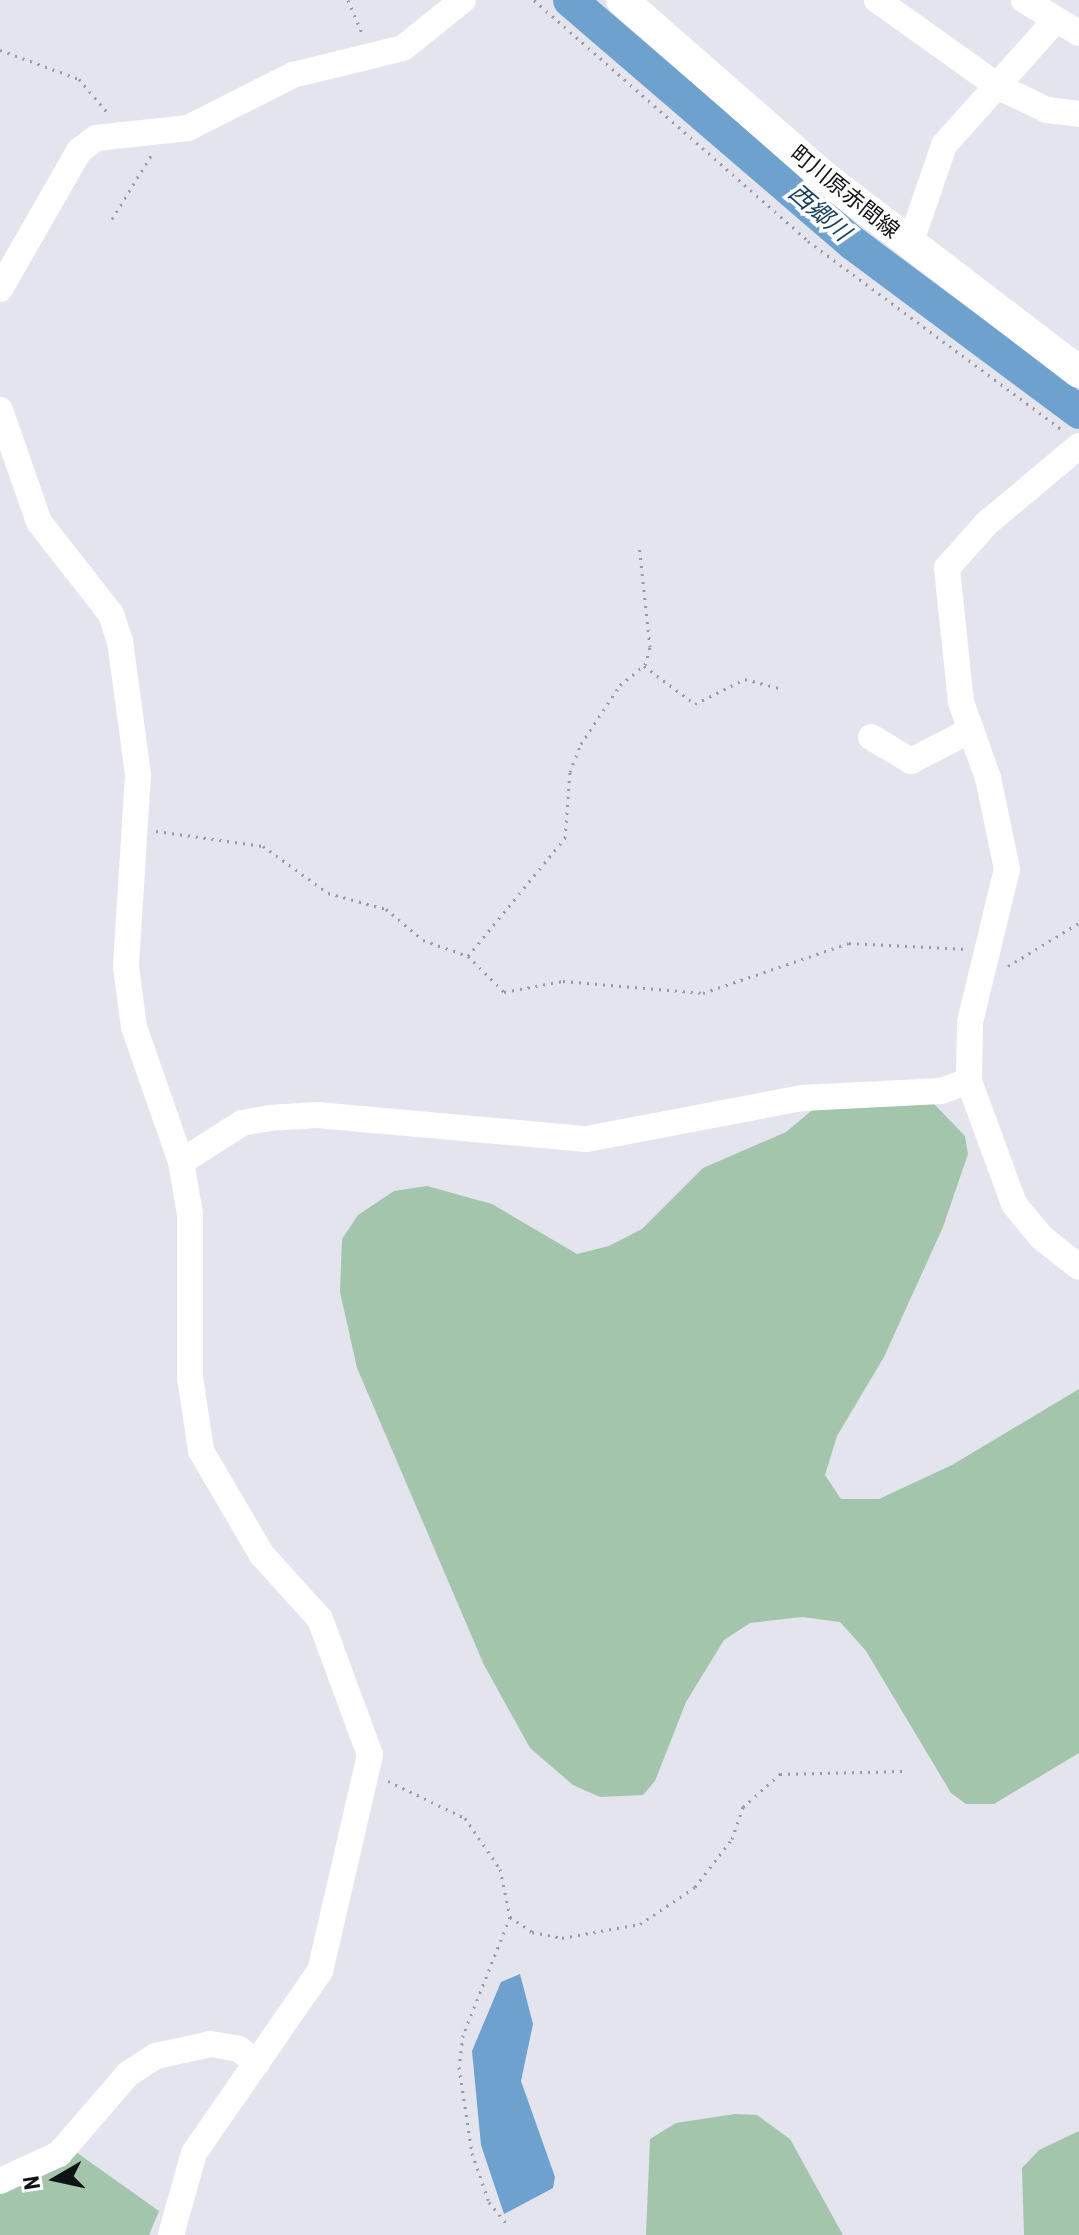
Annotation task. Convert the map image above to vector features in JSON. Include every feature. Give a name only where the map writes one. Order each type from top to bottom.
[{"type":"main road","name":"町川原赤間線","points":[[622,0],[910,244],[1079,372]]},
{"type":"street","points":[[0,289],[79,151],[117,130],[167,130],[210,119],[293,75],[375,57],[416,40],[463,0]]},
{"type":"street","points":[[877,0],[999,87],[1047,110],[1079,114]]},
{"type":"street","points":[[1024,0],[1053,23],[1079,33]]},
{"type":"street","points":[[910,244],[944,145],[1053,23]]},
{"type":"street","points":[[0,410],[39,522],[115,627],[138,775],[138,829],[126,967],[134,1027],[181,1162],[195,1259],[190,1377],[201,1451],[262,1555],[320,1619],[370,1755],[320,1971],[194,2153],[171,2235]]},
{"type":"street","points":[[1076,446],[987,523],[947,568],[948,617],[971,730],[1007,869],[983,986],[970,1022],[969,1081],[1014,1204],[1041,1237],[1079,1267]]},
{"type":"street","points":[[871,737],[911,761],[971,730]]},
{"type":"street","points":[[181,1162],[242,1123],[269,1118],[317,1115],[587,1139],[802,1098],[941,1091],[969,1081]]},
{"type":"street","points":[[0,2181],[59,2154],[130,2077],[156,2056],[211,2044],[239,2049],[257,2063]]},
{"type":"path","points":[[348,0],[375,57]]},
{"type":"path","points":[[534,0],[808,241],[1076,446]]},
{"type":"path","points":[[0,50],[79,79],[117,130]]},
{"type":"path","points":[[112,219],[167,130]]},
{"type":"path","points":[[468,956],[565,838],[570,772],[581,744],[620,685],[644,666],[650,647],[639,544]]},
{"type":"path","points":[[644,666],[695,704],[745,679],[783,689]]},
{"type":"path","points":[[138,829],[263,846],[328,893],[386,909],[423,940],[468,956],[504,992],[563,981],[683,995],[849,943],[990,950]]},
{"type":"path","points":[[983,986],[1039,941],[1079,923]]},
{"type":"path","points":[[510,1917],[532,1932],[562,1938],[640,1924],[695,1887],[732,1839],[743,1807],[780,1774],[904,1771]]},
{"type":"path","points":[[365,1776],[465,1818],[491,1849],[510,1917],[463,2035],[459,2067],[472,2153],[489,2202],[505,2222]]},
{"type":"green space","points":[[875,1081],[902,1084],[932,1102],[965,1136],[968,1154],[943,1227],[884,1357],[837,1436],[825,1475],[841,1499],[879,1499],[952,1465],[1079,1389],[1079,1753],[994,1804],[966,1804],[951,1793],[866,1651],[840,1622],[802,1617],[750,1623],[724,1640],[686,1702],[655,1781],[643,1795],[600,1797],[573,1785],[530,1748],[484,1665],[357,1368],[340,1292],[342,1239],[358,1215],[394,1191],[427,1186],[492,1204],[577,1254],[609,1246],[642,1229],[703,1168],[786,1132],[834,1092]]},
{"type":"green space","points":[[735,2114],[757,2115],[790,2139],[843,2235],[646,2235],[650,2139],[676,2123]]},
{"type":"green space","points":[[1079,2131],[1079,2235],[1024,2235],[1022,2168],[1039,2150]]},
{"type":"green space","points":[[59,2140],[159,2211],[149,2235],[0,2235],[0,2167]]},
{"type":"water","points":[[520,1974],[533,2024],[521,2081],[555,2177],[553,2188],[504,2214],[481,2145],[472,2051],[501,1982]]},
{"type":"waterway","name":"西郷川","points":[[570,0],[854,244],[1079,412]]}]
